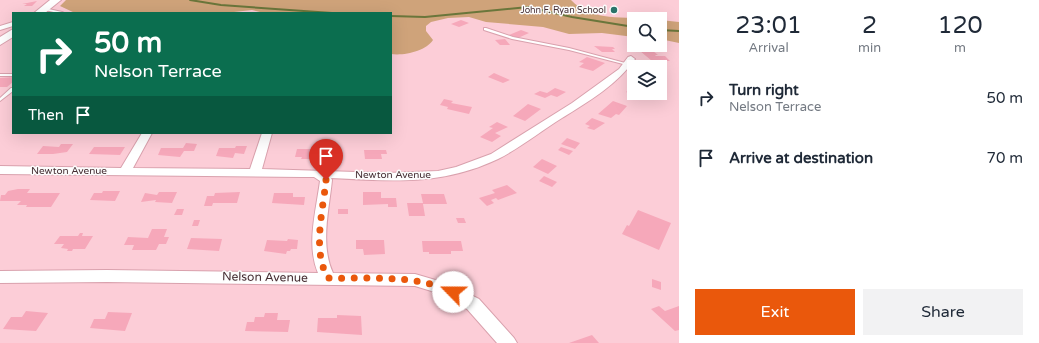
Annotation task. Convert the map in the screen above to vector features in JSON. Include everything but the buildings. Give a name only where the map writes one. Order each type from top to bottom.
[{"type":"main road","points":[[42,11],[56,0]]},
{"type":"street","points":[[6,35],[12,26]]},
{"type":"street","name":"Newton Avenue","points":[[0,170],[411,176],[438,175],[471,166],[495,156],[576,105],[622,71],[627,65]]},
{"type":"street","points":[[124,172],[136,156],[147,134]]},
{"type":"street","points":[[255,173],[267,134]]},
{"type":"street","points":[[317,174],[326,180],[320,235],[321,263],[328,278]]},
{"type":"street","name":"Nelson Avenue","points":[[0,277],[115,276],[415,280],[431,283],[473,304],[508,343]]},
{"type":"lane","points":[[42,11],[55,12]]},
{"type":"lane","points":[[485,29],[512,38],[627,62]]},
{"type":"lane","points":[[0,75],[12,75]]},
{"type":"lane","points":[[0,100],[12,90]]},
{"type":"shaded area","points":[[66,0],[571,0],[588,12],[609,17],[627,17],[627,36],[602,33],[569,34],[543,27],[486,22],[469,17],[448,18],[431,22],[426,26],[426,31],[433,40],[430,44],[414,52],[392,54],[392,12],[260,12],[252,10],[234,12],[73,12],[60,6]]},
{"type":"shaded area","points":[[667,21],[679,22],[679,43],[667,40]]},
{"type":"waterway","points":[[190,0],[221,5],[318,12]]},
{"type":"waterway","points":[[392,16],[425,17],[528,7],[572,17],[627,26]]},
{"type":"waterway","points":[[667,30],[679,31]]},
{"type":"place","name":"John F. Ryan School","points":[[614,10]]},
{"type":"route","points":[[326,180],[320,235],[321,263],[328,278],[415,280],[431,283],[453,292]]}]
